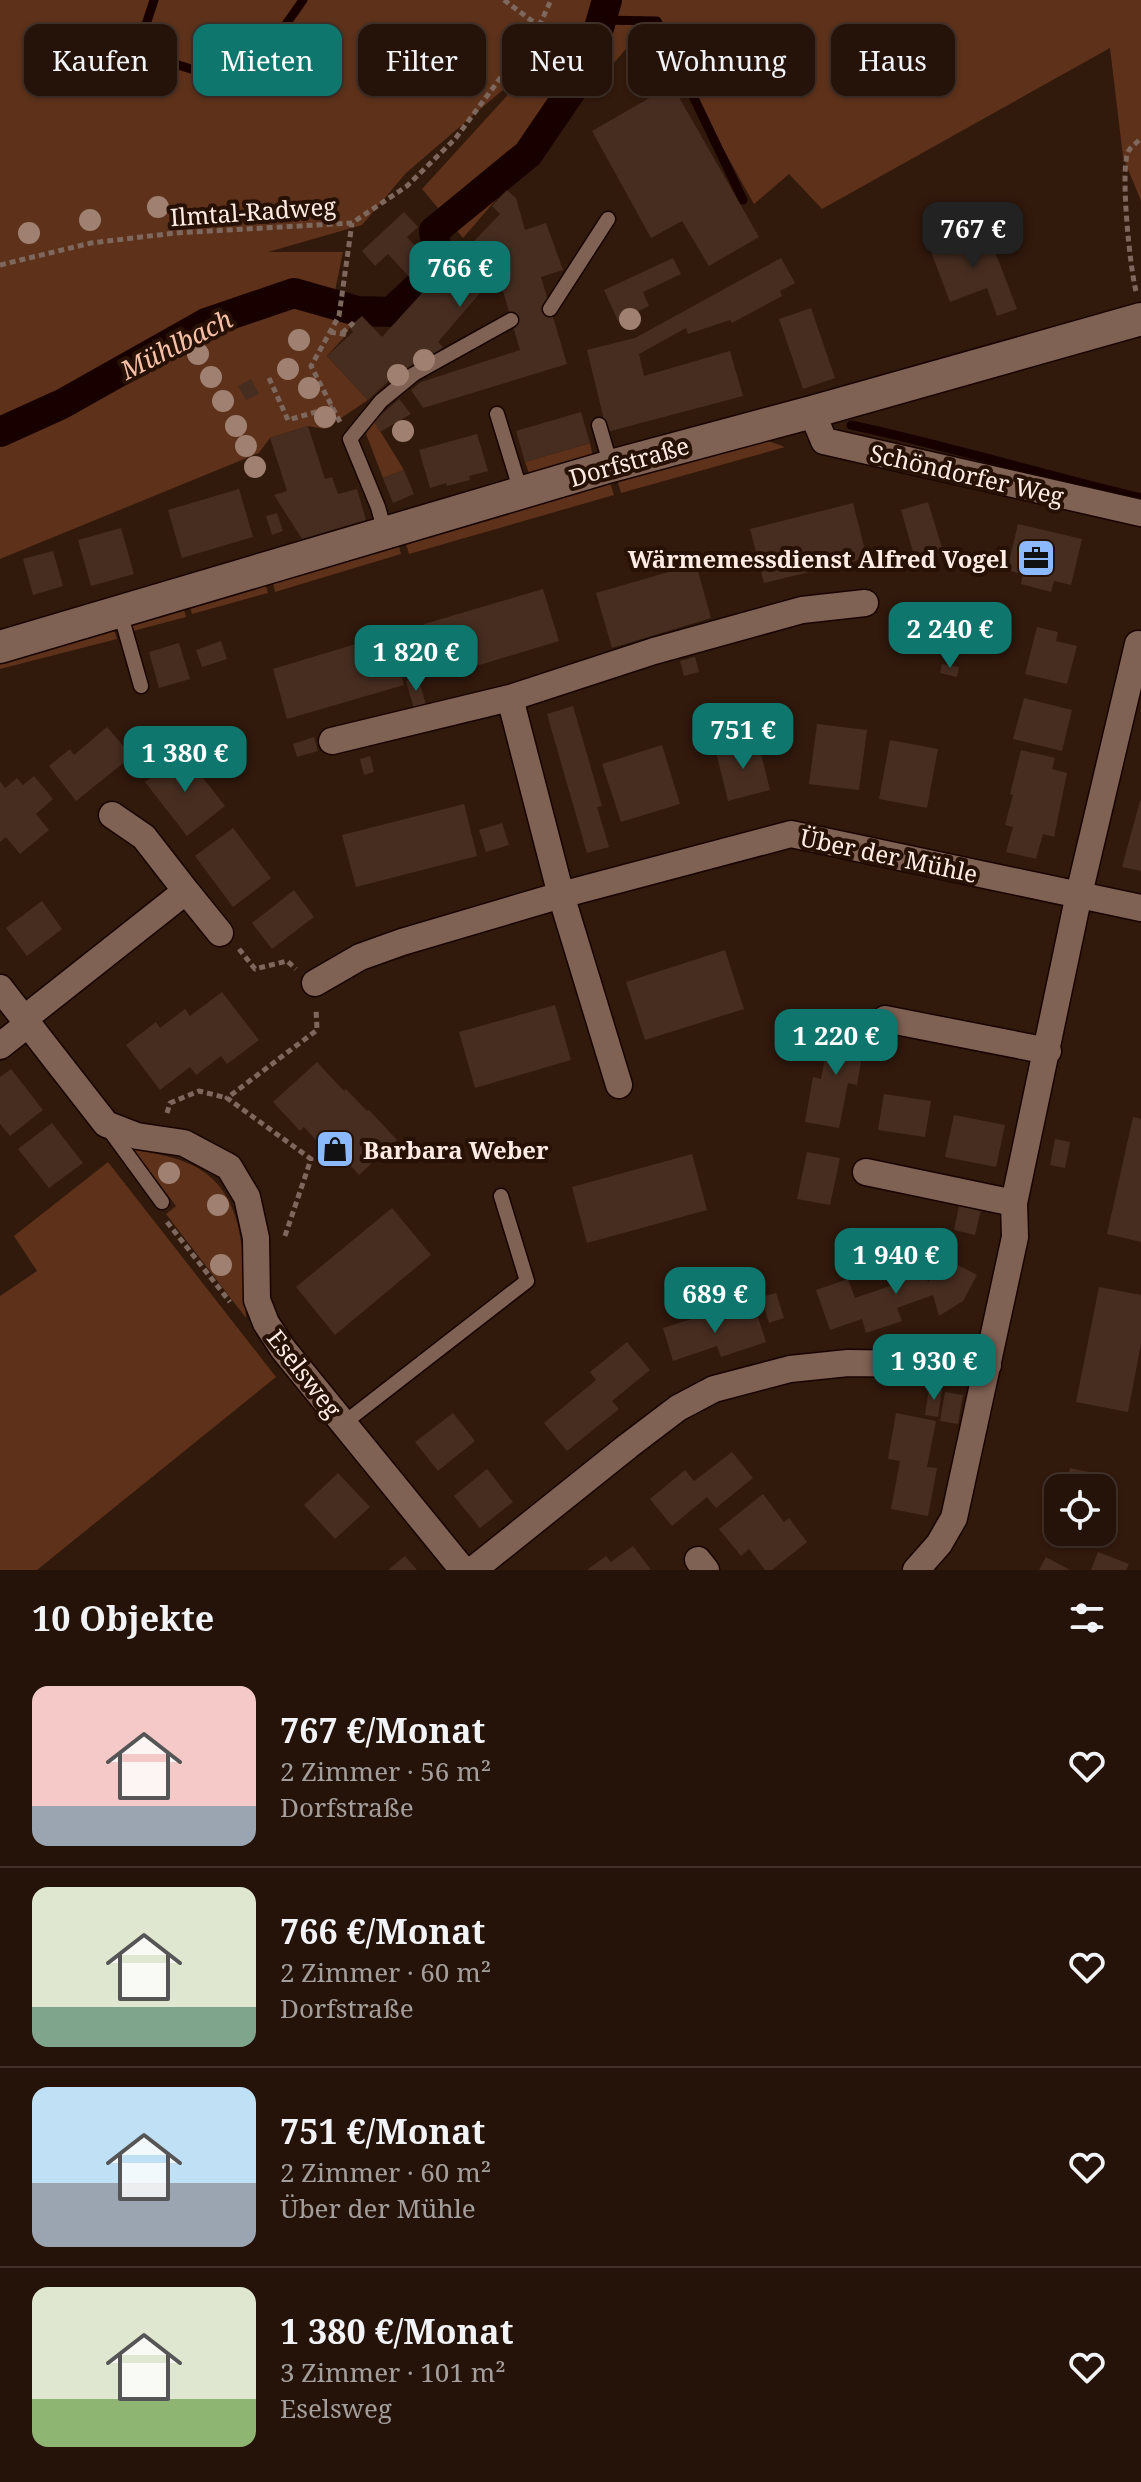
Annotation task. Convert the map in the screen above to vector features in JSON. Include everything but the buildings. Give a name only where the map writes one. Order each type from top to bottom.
[{"type":"street","name":"Dorfstraße","points":[[0,647],[521,492],[812,412],[1139,308]]},
{"type":"street","name":"Schöndorfer Weg","points":[[812,412],[824,441],[1141,513]]},
{"type":"street","points":[[332,741],[510,698],[654,651],[802,610],[865,603]]},
{"type":"street","points":[[916,1570],[939,1544],[954,1518],[1015,1237],[1014,1203],[1079,894],[1138,644]]},
{"type":"street","points":[[510,698],[561,895],[619,1085]]},
{"type":"street","points":[[112,815],[144,837],[220,933]]},
{"type":"street","name":"Über der Mühle","points":[[315,983],[360,957],[402,942],[561,895],[791,834],[1141,908]]},
{"type":"street","points":[[0,1046],[186,891]]},
{"type":"street","points":[[0,988],[106,1124]]},
{"type":"street","points":[[885,1019],[1048,1051]]},
{"type":"street","name":"Eselsweg","points":[[106,1124],[137,1136],[184,1143],[229,1167],[247,1197],[256,1238],[257,1300],[266,1323],[283,1349],[463,1570]]},
{"type":"street","points":[[866,1172],[1014,1203]]},
{"type":"street","points":[[473,1570],[678,1408],[714,1389],[790,1369],[848,1363],[988,1365]]},
{"type":"lane","points":[[550,309],[608,219]]},
{"type":"lane","points":[[385,532],[350,439],[381,401],[414,374],[511,320]]},
{"type":"lane","points":[[497,414],[521,492]]},
{"type":"lane","points":[[599,425],[611,466]]},
{"type":"lane","points":[[120,611],[141,686]]},
{"type":"lane","points":[[106,1124],[162,1202]]},
{"type":"lane","points":[[344,1423],[527,1281],[501,1196]]},
{"type":"path","points":[[504,0],[536,24]]},
{"type":"path","name":"Ilmtal-Radweg","points":[[540,24],[551,0]]},
{"type":"path","name":"Ilmtal-Radweg","points":[[0,265],[91,243],[175,233],[352,223],[407,186],[455,139],[502,76]]},
{"type":"path","points":[[1139,308],[1130,269],[1126,183],[1128,152],[1141,138]]},
{"type":"path","points":[[350,439],[311,366],[339,316],[352,223]]},
{"type":"path","points":[[341,334],[352,324],[355,327]]},
{"type":"path","points":[[330,332],[349,335]]},
{"type":"path","points":[[269,378],[288,420],[333,407]]},
{"type":"path","points":[[220,933],[233,941],[255,969],[287,961],[315,983],[317,1030],[227,1098]]},
{"type":"path","points":[[166,1118],[170,1103],[199,1091],[227,1098],[311,1159],[281,1243]]},
{"type":"path","points":[[162,1202],[161,1213],[244,1321],[266,1323]]},
{"type":"shaded area","points":[[0,0],[1141,0],[1141,201],[1123,157],[1110,48],[822,209],[789,174],[754,204],[694,96],[815,96],[815,24],[653,24],[651,20],[648,24],[628,24],[628,47],[612,65],[612,24],[502,24],[502,91],[406,173],[362,225],[268,252],[343,252],[330,315],[352,322],[346,335],[327,356],[368,400],[325,429],[308,426],[270,438],[259,453],[0,559]]},
{"type":"shaded area","points":[[507,96],[585,96],[463,238],[422,189]]},
{"type":"shaded area","points":[[374,421],[404,470],[383,478],[366,434]]},
{"type":"shaded area","points":[[761,438],[785,447],[621,493],[617,479]]},
{"type":"shaded area","points":[[590,443],[593,457],[530,476],[525,462]]},
{"type":"shaded area","points":[[610,482],[614,495],[409,554],[405,541]]},
{"type":"shaded area","points":[[398,542],[401,554],[275,592],[272,579]]},
{"type":"shaded area","points":[[265,582],[268,593],[192,614],[189,603]]},
{"type":"shaded area","points":[[183,605],[186,617],[133,631],[130,620]]},
{"type":"shaded area","points":[[113,626],[117,639],[0,669],[0,663],[37,648]]},
{"type":"shaded area","points":[[132,1149],[192,1165],[211,1177],[224,1193],[234,1211],[239,1231],[246,1318],[166,1214],[176,1206]]},
{"type":"shaded area","points":[[108,1162],[276,1377],[37,1570],[0,1570],[0,1296],[37,1271],[14,1236]]},
{"type":"waterway","name":"Mühlbach","points":[[154,0],[137,52],[194,70],[254,70],[303,0]]},
{"type":"waterway","name":"Mühlbach","points":[[439,272],[442,259],[436,250],[434,231],[528,154],[588,66],[607,0]]},
{"type":"waterway","points":[[601,20],[657,21],[743,200]]},
{"type":"waterway","name":"Mühlbach","points":[[0,432],[62,404],[206,323],[294,293],[357,311],[391,312],[418,287]]},
{"type":"waterway","points":[[851,425],[1141,498]]},
{"type":"place","name":"Wärmemessdienst Alfred Vogel","points":[[1036,558]]},
{"type":"place","name":"Barbara Weber","points":[[335,1149]]}]
